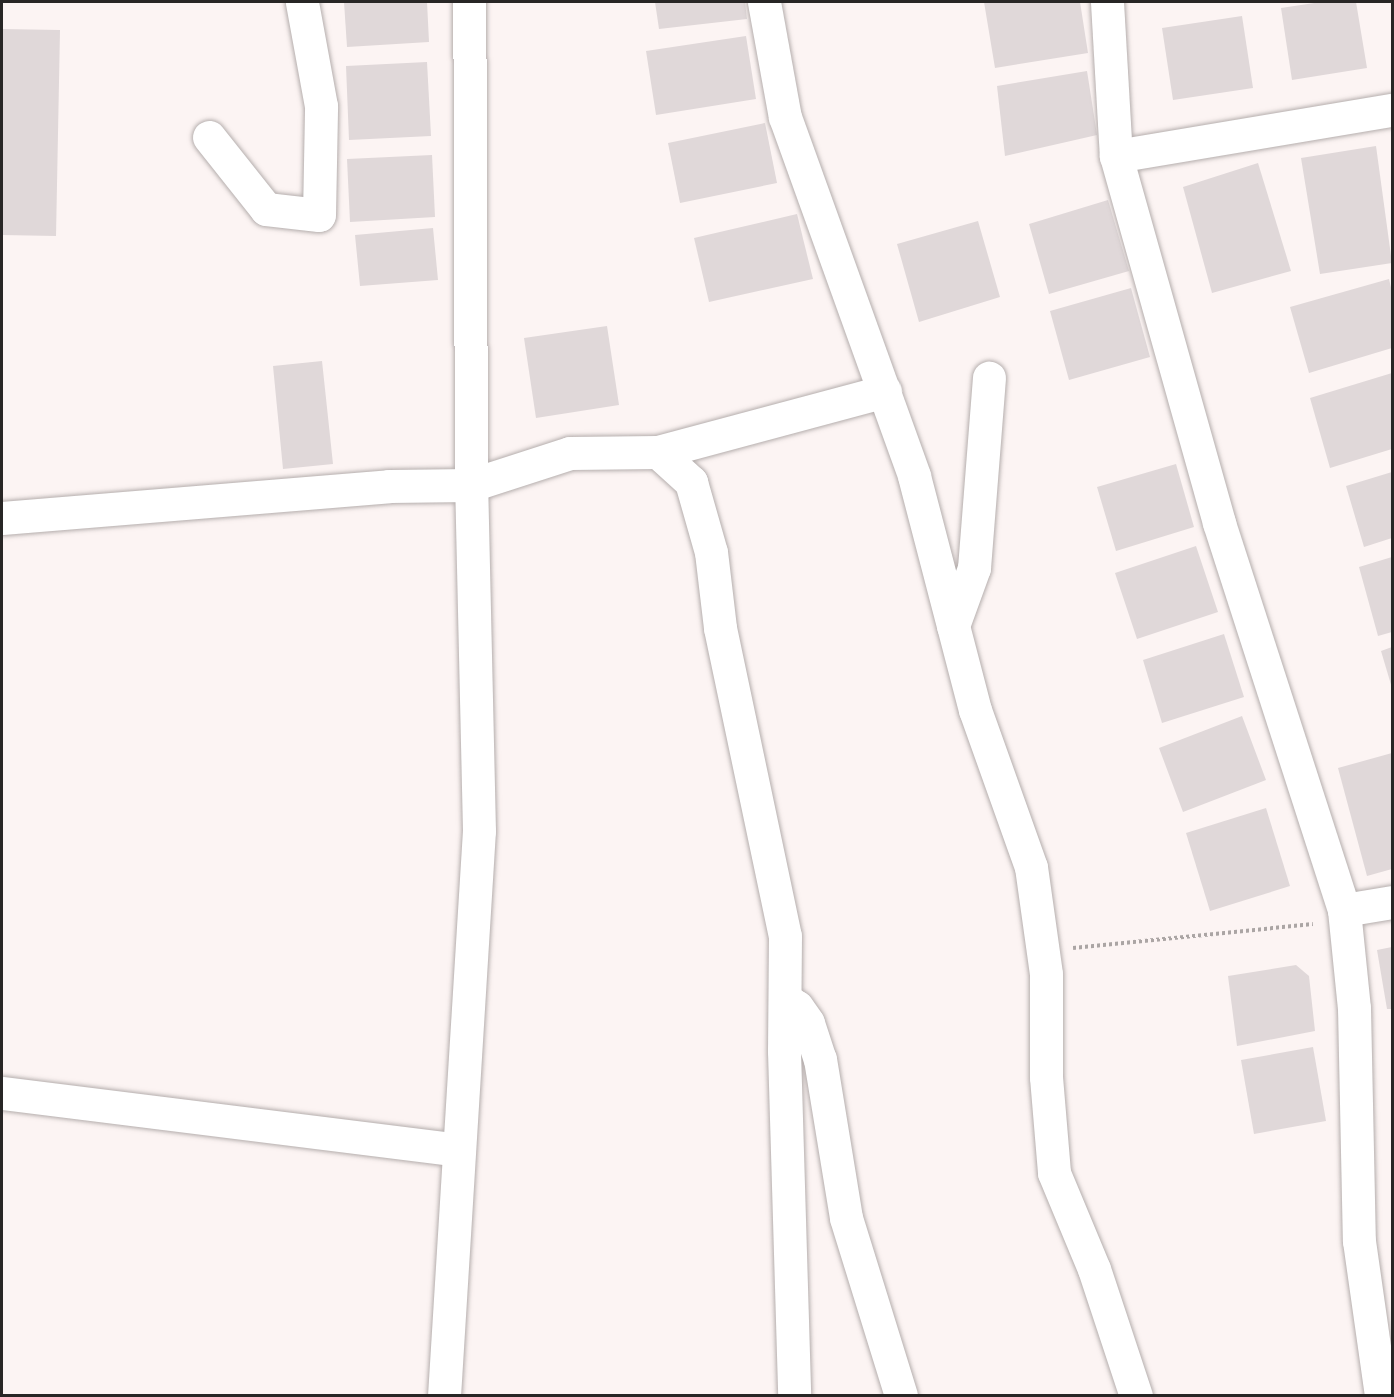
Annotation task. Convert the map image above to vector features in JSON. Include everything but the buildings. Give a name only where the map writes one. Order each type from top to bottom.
[{"type":"street","points":[[208,137],[266,209],[319,215],[321,106],[302,2]]},
{"type":"street","points":[[444,1395],[479,831],[471,485],[469,2]]},
{"type":"street","points":[[764,2],[785,117],[914,476],[975,710],[1030,867],[1042,951],[1046,1077],[1054,1173],[1094,1269],[1136,1395]]},
{"type":"street","points":[[1107,2],[1116,156],[1219,523],[1344,910],[1354,1008],[1359,1241],[1381,1395]]},
{"type":"street","points":[[1116,156],[1392,110]]},
{"type":"street","points":[[953,626],[974,568],[989,378]]},
{"type":"street","points":[[2,518],[389,486],[471,485],[570,453],[658,452],[885,391]]},
{"type":"street","points":[[658,452],[691,482],[711,552],[720,628],[785,936],[794,1395]]},
{"type":"street","points":[[1344,910],[1392,902]]},
{"type":"street","points":[[785,999],[797,1007],[808,1023],[820,1059],[846,1218],[901,1395]]},
{"type":"street","points":[[2,1092],[458,1150]]},
{"type":"path","points":[[1042,951],[1313,924],[1344,910]]}]
